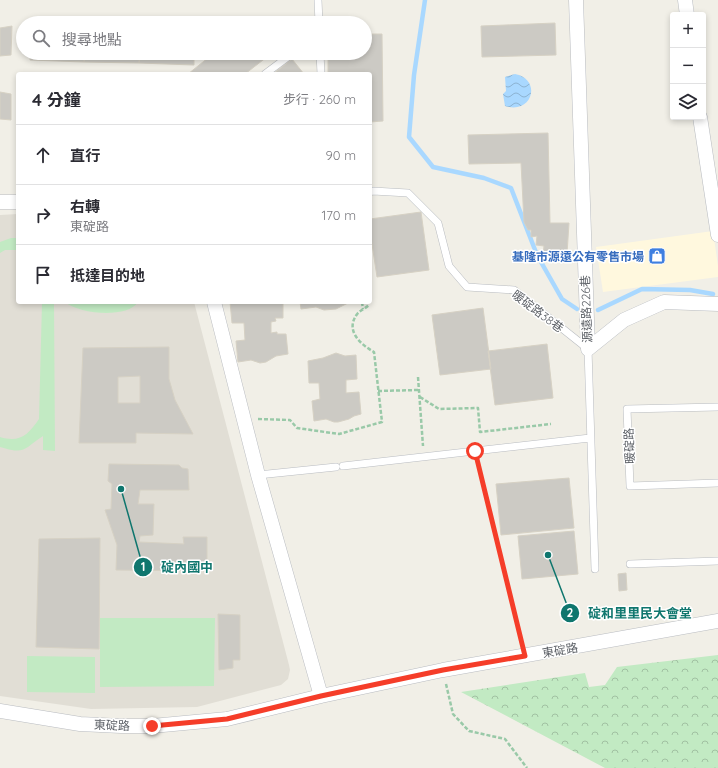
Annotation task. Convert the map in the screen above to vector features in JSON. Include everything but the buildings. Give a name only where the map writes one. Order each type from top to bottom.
[{"type":"street","name":"源遠路226巷","points":[[576,0],[588,349]]},
{"type":"street","points":[[685,0],[687,12]]},
{"type":"street","points":[[700,120],[718,234]]},
{"type":"street","points":[[0,202],[16,202]]},
{"type":"street","points":[[588,349],[624,320],[664,302],[718,304]]},
{"type":"street","points":[[215,304],[258,476],[321,696]]},
{"type":"street","name":"東碇路","points":[[0,712],[80,724],[121,726],[152,726],[227,719],[321,696],[443,670],[718,621]]},
{"type":"lane","points":[[318,0],[319,16]]},
{"type":"lane","points":[[268,72],[284,60]]},
{"type":"lane","points":[[320,60],[321,72]]},
{"type":"lane","name":"暖碇路38巷","points":[[372,191],[408,193],[438,222],[449,266],[467,287],[514,290],[588,349]]},
{"type":"lane","name":"源遠路226巷","points":[[588,349],[595,570]]},
{"type":"lane","name":"暖碇路","points":[[718,407],[627,409],[630,486],[718,484]]},
{"type":"lane","points":[[258,476],[590,438]]},
{"type":"lane","points":[[630,564],[718,561]]},
{"type":"path","points":[[362,304],[363,310]]},
{"type":"path","points":[[258,419],[290,420],[296,428],[339,434],[382,422],[374,352],[359,342],[354,335],[353,325],[358,314],[369,305]]},
{"type":"path","points":[[418,377],[424,457]]},
{"type":"path","points":[[378,391],[419,390]]},
{"type":"path","points":[[420,397],[439,409],[478,408],[480,432],[551,424]]},
{"type":"path","points":[[475,451],[525,656]]},
{"type":"path","points":[[443,670],[453,714],[469,732],[505,739],[527,768]]},
{"type":"shaded area","points":[[16,214],[16,304],[195,304],[289,665],[290,670],[288,679],[281,685],[197,707],[91,709],[0,696],[0,215]]},
{"type":"shaded area","name":"基隆市源遠公有零售市場","points":[[713,231],[718,277],[603,292],[596,247]]},
{"type":"green space","points":[[11,238],[16,238],[16,250],[5,250],[0,253],[0,242]]},
{"type":"green space","points":[[42,304],[54,304],[55,451],[43,450],[43,436],[24,449],[15,450],[0,447],[0,437],[13,439],[23,436],[39,419]]},
{"type":"green space","points":[[68,304],[136,304],[124,311],[114,313],[91,312]]},
{"type":"green space","points":[[100,618],[215,618],[214,686],[100,687]]},
{"type":"green space","points":[[718,655],[718,768],[605,768],[461,692],[585,673],[589,687],[605,685],[617,667]]},
{"type":"green space","points":[[27,656],[95,657],[95,693],[27,692]]},
{"type":"water","points":[[515,74],[523,77],[529,82],[531,95],[528,101],[522,106],[505,106],[503,94],[506,91],[505,77]]},
{"type":"waterway","points":[[425,0],[414,75],[409,137],[433,167],[484,178],[511,188],[537,255],[562,299],[577,309]]},
{"type":"waterway","points":[[598,310],[642,289],[690,290],[713,294]]},
{"type":"place","name":"基隆市源遠公有零售市場","points":[[657,256]]},
{"type":"place","name":"碇內國中","points":[[121,489]]},
{"type":"place","name":"碇和里里民大會堂","points":[[548,555]]},
{"type":"route","points":[[152,726],[227,719],[321,696],[443,670],[525,656],[475,451]]}]
